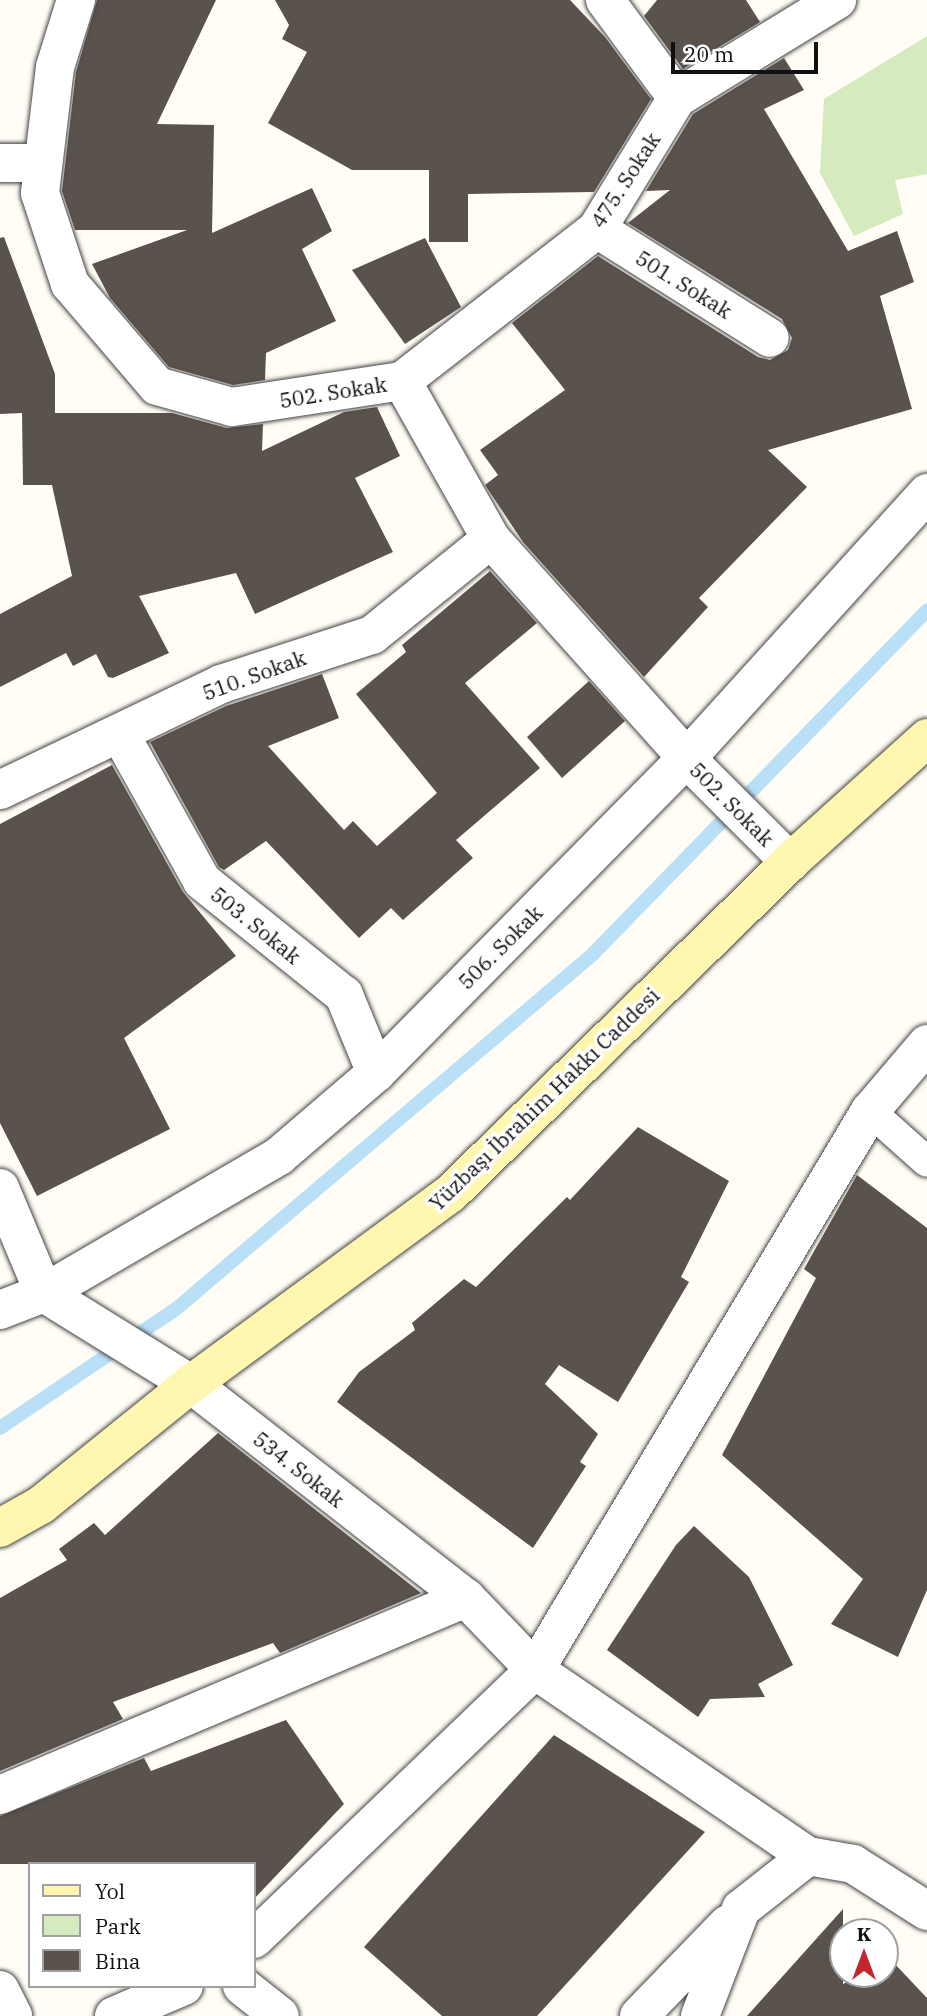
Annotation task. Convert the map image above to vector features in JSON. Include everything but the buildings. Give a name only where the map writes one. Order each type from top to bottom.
[{"type":"main road","name":"Yüzbaşı İbrahim Hakkı Caddesi","points":[[0,1528],[41,1505],[191,1384],[450,1194],[790,862],[927,738]]},
{"type":"street","name":"502. Sokak","points":[[76,0],[55,66],[40,192],[70,284],[157,386],[232,407],[402,381],[491,539],[691,763],[790,862]]},
{"type":"street","points":[[605,0],[677,98],[837,0]]},
{"type":"street","name":"475. Sokak","points":[[402,381],[597,229],[677,98]]},
{"type":"street","points":[[0,163],[43,163]]},
{"type":"street","name":"501. Sokak","points":[[597,229],[771,338]]},
{"type":"street","name":"506. Sokak","points":[[0,1310],[44,1293],[279,1156],[376,1073],[691,763],[927,493]]},
{"type":"street","name":"510. Sokak","points":[[0,790],[221,684],[372,635],[491,539]]},
{"type":"street","name":"503. Sokak","points":[[120,734],[202,881],[344,995],[376,1073]]},
{"type":"street","points":[[256,1937],[535,1670],[870,1111],[927,1044]]},
{"type":"street","points":[[870,1111],[927,1162]]},
{"type":"street","points":[[0,1188],[44,1293]]},
{"type":"street","name":"534. Sokak","points":[[44,1293],[191,1384],[466,1598],[535,1670],[808,1856]]},
{"type":"street","points":[[0,1795],[466,1598]]},
{"type":"street","points":[[639,2016],[741,1909],[808,1856],[853,1864],[927,1911]]},
{"type":"street","points":[[700,2016],[741,1909]]},
{"type":"street","points":[[114,2016],[179,1988]]},
{"type":"street","points":[[245,1988],[280,2016]]},
{"type":"street","points":[[0,1990],[13,2016]]},
{"type":"green space","points":[[927,36],[927,174],[895,180],[903,214],[854,236],[820,173],[824,99]]},
{"type":"waterway","points":[[0,1428],[176,1309],[592,955],[927,610]]}]
